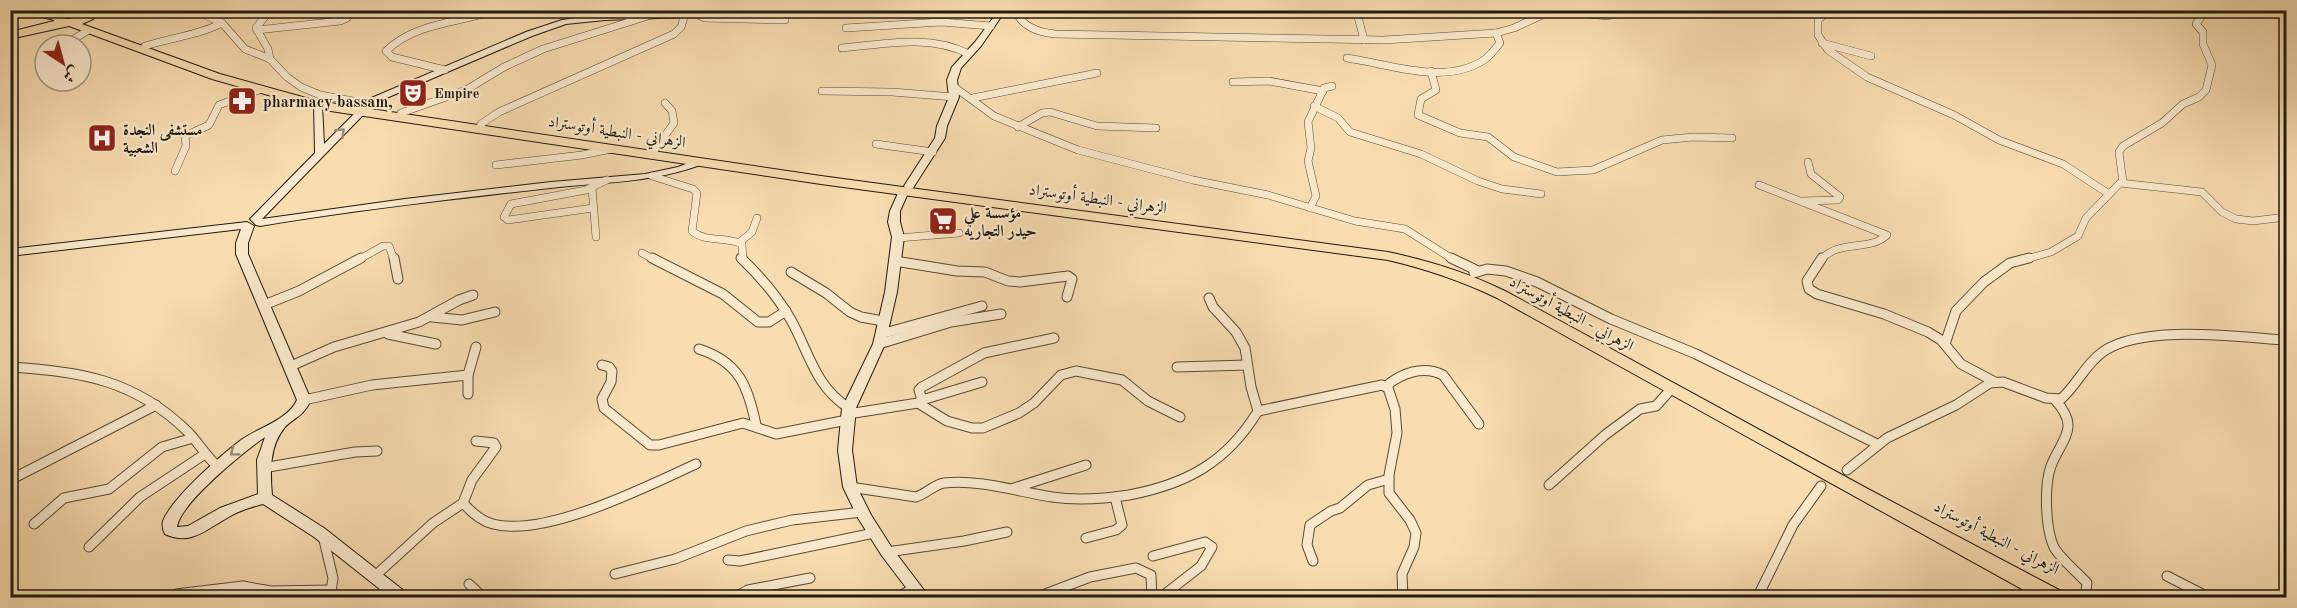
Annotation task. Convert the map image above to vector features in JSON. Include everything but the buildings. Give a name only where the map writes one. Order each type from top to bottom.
[{"type":"highway","name":"الزهراني - النبطية أوتوستراد","points":[[64,17],[93,17],[259,90],[317,105],[361,107],[699,162],[1275,240],[1422,263],[1468,277],[1672,388],[2071,597]]},
{"type":"highway","points":[[10,34],[64,17]]},
{"type":"highway","name":"الزهراني - النبطية أوتوستراد","points":[[93,17],[91,24],[145,46],[271,90],[328,103],[481,124],[775,171]]},
{"type":"highway","name":"الزهراني - النبطية أوتوستراد","points":[[907,189],[1396,253],[1475,272],[2033,592],[2056,597]]},
{"type":"street","points":[[46,10],[64,17]]},
{"type":"street","points":[[257,30],[270,10]]},
{"type":"street","points":[[257,30],[340,21],[347,18],[352,10]]},
{"type":"street","points":[[445,70],[392,57],[386,51],[398,41],[420,30],[497,10]]},
{"type":"street","points":[[404,597],[292,512],[265,498],[225,512],[188,532],[174,533],[170,530],[170,522],[180,508],[216,466],[249,441],[298,412],[304,400],[242,254],[242,243],[255,222],[361,107],[529,34],[565,22],[605,17],[783,14],[793,10]]},
{"type":"street","points":[[897,597],[919,592],[874,533],[850,487],[845,450],[848,414],[881,333],[891,292],[898,238],[894,222],[895,211],[907,189],[933,152],[954,97],[954,73],[1000,13],[1005,10]]},
{"type":"street","points":[[1015,10],[1017,17],[1033,30],[1055,34],[1364,40],[1422,40],[1496,33],[1514,28],[1553,10],[1609,16],[1621,10]]},
{"type":"street","points":[[1021,20],[1024,10]]},
{"type":"street","points":[[1829,10],[1816,24],[1822,43],[1838,58],[1872,80],[1969,122],[2000,141],[2070,168],[2109,194]]},
{"type":"street","points":[[2122,182],[2119,152],[2123,146],[2162,123],[2183,104],[2199,97],[2206,90],[2212,62],[2203,44],[2203,32],[2196,24],[2201,17],[2192,10]]},
{"type":"street","points":[[27,11],[64,17]]},
{"type":"street","points":[[76,33],[93,17],[200,11],[222,23],[245,49],[270,58],[287,77],[301,87],[361,107]]},
{"type":"street","points":[[1357,11],[1364,40]]},
{"type":"street","points":[[481,124],[515,104],[674,34],[681,27],[685,14]]},
{"type":"street","points":[[401,113],[469,89],[487,80],[502,68],[535,53],[601,28],[652,16]]},
{"type":"street","points":[[846,28],[941,22],[991,26]]},
{"type":"street","points":[[145,46],[177,36],[209,30],[222,23]]},
{"type":"street","points":[[257,30],[268,49],[270,58]]},
{"type":"street","points":[[1347,58],[1431,71],[1454,72],[1477,64],[1498,46],[1500,40],[1496,33]]},
{"type":"street","points":[[842,48],[928,42],[956,45],[969,54]]},
{"type":"street","points":[[1822,43],[1871,56]]},
{"type":"street","points":[[1431,71],[1436,90],[1421,99],[1418,115],[1460,133],[1488,137],[1514,157],[1557,172],[1593,170],[1662,140],[1693,137],[1732,138]]},
{"type":"street","points":[[973,98],[1097,73]]},
{"type":"street","points":[[1233,82],[1269,81],[1323,91]]},
{"type":"street","points":[[953,86],[973,98],[994,116],[1018,128],[1103,157],[1268,195],[1355,221],[1405,229],[1475,272],[1506,271],[1538,282],[1611,319],[1696,354],[1877,444]]},
{"type":"street","points":[[1310,208],[1316,196],[1308,161],[1311,148],[1308,122],[1323,91],[1326,87],[1332,86]]},
{"type":"street","points":[[175,171],[186,146],[184,136],[209,125],[219,105],[259,90]]},
{"type":"street","points":[[822,91],[892,92],[954,97]]},
{"type":"street","points":[[654,151],[674,123],[672,111],[665,103]]},
{"type":"street","points":[[317,105],[319,152]]},
{"type":"street","points":[[1314,106],[1338,118],[1350,132],[1427,157],[1478,181],[1503,189],[1540,194]]},
{"type":"street","points":[[1018,128],[1050,112],[1097,126],[1156,128]]},
{"type":"street","points":[[876,144],[933,152]]},
{"type":"street","points":[[496,165],[582,155],[611,149]]},
{"type":"street","points":[[658,175],[673,164],[675,158]]},
{"type":"street","points":[[10,253],[554,184],[658,175],[699,162]]},
{"type":"street","points":[[1798,201],[1829,202],[1838,200],[1840,197],[1811,174],[1808,162]]},
{"type":"street","points":[[658,175],[693,189],[697,193],[694,234],[699,237],[740,242],[752,232],[757,218]]},
{"type":"street","points":[[592,208],[508,219],[504,217],[511,204],[592,188],[607,180]]},
{"type":"street","points":[[1945,344],[1956,311],[1984,282],[2010,263],[2051,252],[2078,236],[2086,218],[2122,182],[2202,192],[2210,197],[2223,213],[2235,219],[2286,217]]},
{"type":"street","points":[[1759,185],[1840,219],[1881,231],[1887,235],[1880,241],[1837,248],[1826,253],[1807,281],[1809,289],[1822,296],[1900,320],[1937,336],[1960,364],[1995,382],[2012,384],[2055,400],[2065,411],[2069,422],[2067,435],[2050,468],[2046,515],[2055,548],[2087,583],[2085,597]]},
{"type":"street","points":[[592,188],[596,237]]},
{"type":"street","points":[[898,238],[959,233]]},
{"type":"street","points":[[740,242],[742,245],[741,258],[751,266],[786,311],[817,375],[848,414]]},
{"type":"street","points":[[264,305],[299,291],[383,246],[389,246],[393,253],[398,279]]},
{"type":"street","points":[[642,253],[723,294],[758,322],[769,322],[786,311]]},
{"type":"street","points":[[895,261],[957,271],[985,272],[1008,281],[1020,282],[1068,276],[1072,279],[1067,297]]},
{"type":"street","points":[[791,272],[826,293],[881,333],[1001,314]]},
{"type":"street","points":[[291,366],[335,346],[384,334],[432,317],[455,300],[473,295]]},
{"type":"street","points":[[1209,298],[1213,307],[1236,332],[1243,345],[1258,411]]},
{"type":"street","points":[[881,333],[982,306]]},
{"type":"street","points":[[432,317],[462,320],[495,312]]},
{"type":"street","points":[[384,334],[436,344]]},
{"type":"street","points":[[2055,400],[2065,397],[2078,377],[2103,350],[2128,340],[2226,336],[2286,340]]},
{"type":"street","points":[[920,402],[919,390],[922,387],[977,356],[1000,348],[1054,338]]},
{"type":"street","points":[[468,394],[468,375],[476,347]]},
{"type":"street","points":[[699,349],[718,354],[732,365],[746,389],[756,424],[767,432],[776,434],[848,414],[920,402],[982,382]]},
{"type":"street","points":[[1177,367],[1248,364]]},
{"type":"street","points":[[602,365],[609,367],[612,371],[611,382],[602,399],[604,408],[647,445],[659,445],[735,425],[756,424]]},
{"type":"street","points":[[10,367],[80,372],[122,385],[156,405],[193,438],[216,466]]},
{"type":"street","points":[[920,402],[947,421],[972,428],[983,428],[1019,413],[1034,403],[1061,375],[1076,371],[1122,380],[1148,401],[1180,417]]},
{"type":"street","points":[[850,487],[916,497],[926,494],[942,483],[1014,488],[1063,499],[1115,497],[1163,488],[1185,480],[1218,459],[1247,429],[1258,411],[1386,386],[1408,372],[1437,371],[1443,375],[1479,423]]},
{"type":"street","points":[[304,400],[372,385],[468,375]]},
{"type":"street","points":[[1847,470],[1877,444],[1995,382]]},
{"type":"street","points":[[1386,386],[1392,394],[1397,428],[1397,444],[1389,479],[1389,493],[1407,515],[1416,540],[1401,576],[1403,597]]},
{"type":"street","points":[[1549,485],[1605,435],[1640,409],[1656,406],[1672,388]]},
{"type":"street","points":[[10,480],[156,405]]},
{"type":"street","points":[[265,498],[263,468],[268,442],[283,421]]},
{"type":"street","points":[[34,524],[64,498],[113,487],[162,447],[193,438]]},
{"type":"street","points":[[376,574],[395,560],[433,523],[463,503],[472,480],[496,447],[494,443],[476,441]]},
{"type":"street","points":[[263,468],[355,452],[377,452]]},
{"type":"street","points":[[89,547],[140,497],[205,454]]},
{"type":"street","points":[[463,503],[474,514],[489,523],[509,526],[532,525],[603,504],[696,464]]},
{"type":"street","points":[[1014,488],[1086,465]]},
{"type":"street","points":[[1313,561],[1307,545],[1310,525],[1331,511],[1340,508],[1368,485],[1389,479]]},
{"type":"street","points":[[1757,597],[1791,526],[1821,486]]},
{"type":"street","points":[[1086,538],[1116,530],[1122,525],[1115,497]]},
{"type":"street","points":[[615,574],[653,566],[756,528],[792,520],[862,512]]},
{"type":"street","points":[[887,552],[964,541],[1007,532]]},
{"type":"street","points":[[729,560],[740,561],[874,533]]},
{"type":"street","points":[[176,594],[243,586],[271,591],[331,594],[333,578],[322,536]]},
{"type":"street","points":[[1153,556],[1164,551],[1187,548],[1205,542],[1212,544],[1211,551],[1201,566],[1160,597]]},
{"type":"street","points":[[1035,597],[1090,577],[1121,569],[1136,568],[1150,575],[1152,597]]},
{"type":"street","points":[[2167,576],[2210,597]]},
{"type":"street","points":[[733,597],[748,590],[810,578]]},
{"type":"street","points":[[469,584],[484,597]]},
{"type":"place","name":"Empire","points":[[413,93]]},
{"type":"place","name":"pharmacy bassam,","points":[[242,101]]},
{"type":"place","name":"مستشفى النجدة الشعبية","points":[[102,138]]},
{"type":"place","name":"مؤسسة علي حيدر التجاريه","points":[[943,221]]}]
